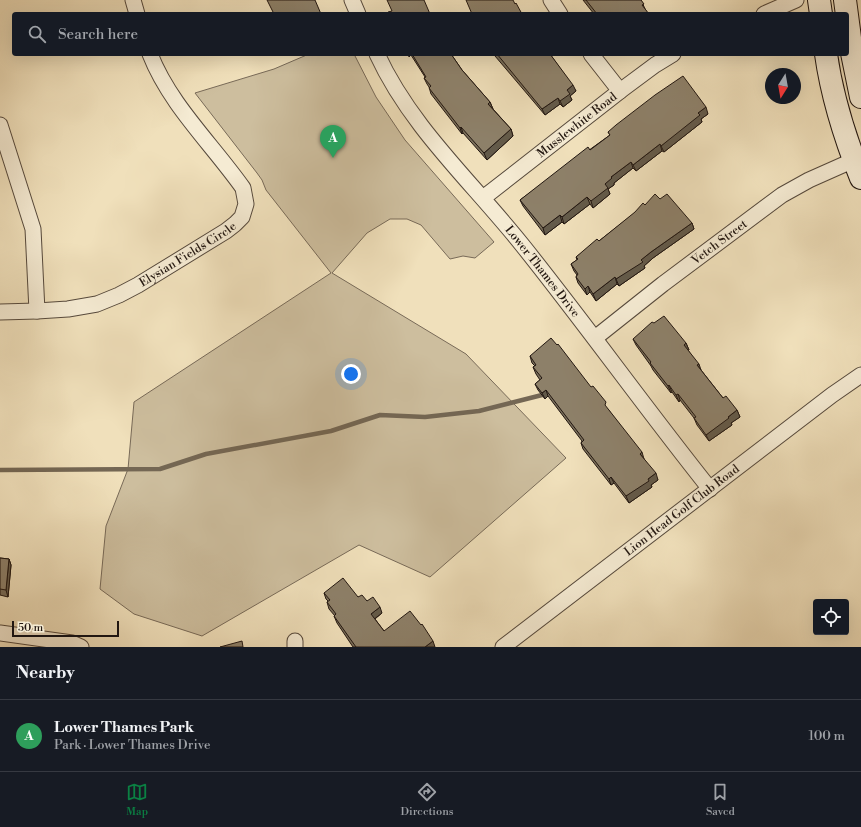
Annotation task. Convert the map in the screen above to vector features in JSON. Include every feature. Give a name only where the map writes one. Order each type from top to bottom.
[{"type":"street","points":[[133,0],[136,12]]},
{"type":"street","points":[[352,0],[357,12]]},
{"type":"street","points":[[551,0],[559,12]]},
{"type":"street","points":[[769,12],[796,0]]},
{"type":"street","points":[[819,0],[821,12]]},
{"type":"street","points":[[845,0],[847,12]]},
{"type":"street","points":[[849,30],[861,96]]},
{"type":"street","name":"Elysian Fields Circle","points":[[0,312],[75,308],[97,304],[119,295],[226,231],[242,217],[246,204],[243,188],[176,100],[165,84],[151,56]]},
{"type":"street","name":"Lower Thames Drive","points":[[378,56],[385,71],[416,120],[522,245],[710,488]]},
{"type":"street","points":[[593,56],[620,91]]},
{"type":"street","name":"Musslewhite Road","points":[[483,198],[620,91],[670,56]]},
{"type":"street","points":[[826,56],[840,118],[857,169]]},
{"type":"street","points":[[0,125],[33,229],[37,311]]},
{"type":"street","name":"Vetch Street","points":[[594,338],[663,284],[782,195],[808,180],[857,169]]},
{"type":"street","name":"Lion Head Golf Club Road","points":[[504,647],[710,488],[861,375]]},
{"type":"street","points":[[0,633],[72,643],[81,647]]},
{"type":"shaded area","points":[[304,56],[355,56],[376,97],[405,140],[494,242],[475,258],[463,256],[450,259],[421,225],[407,219],[390,219],[367,233],[332,273],[466,354],[566,458],[430,577],[359,545],[202,636],[134,614],[100,589],[106,526],[128,469],[134,402],[331,273],[266,190],[257,173],[195,93],[274,69]]},
{"type":"building","points":[[267,0],[315,0],[320,12],[273,12]]},
{"type":"building","points":[[387,0],[424,0],[429,12],[388,12],[392,11]]},
{"type":"building","points":[[466,0],[513,0],[521,12],[471,12]]},
{"type":"building","points":[[586,0],[641,0],[644,4],[642,5],[647,12],[595,12]]},
{"type":"building","points":[[413,56],[452,56],[462,70],[490,102],[488,104],[511,129],[484,153],[461,127],[460,128],[429,88],[431,86],[424,78],[426,77]]},
{"type":"building","points":[[499,56],[551,56],[573,85],[567,90],[570,94],[560,101],[558,98],[542,109]]},
{"type":"building","points":[[683,76],[706,107],[698,113],[700,115],[661,146],[660,144],[633,165],[631,162],[611,177],[612,178],[605,184],[608,188],[591,201],[587,197],[562,217],[560,215],[543,228],[520,200],[588,147],[590,150],[610,135],[608,132],[616,125]]},
{"type":"building","points":[[655,194],[660,199],[667,194],[692,223],[651,252],[641,260],[643,262],[616,279],[615,277],[593,294],[588,286],[585,289],[576,277],[578,274],[571,264],[578,259],[576,257],[597,239],[599,241],[635,212],[643,203],[645,205]]},
{"type":"building","points":[[664,316],[686,343],[684,345],[699,364],[697,365],[723,398],[726,396],[737,410],[728,417],[729,418],[706,435],[694,418],[696,417],[678,394],[676,395],[669,385],[668,386],[633,339],[652,322],[654,323]]},
{"type":"building","points":[[551,338],[557,345],[558,344],[591,387],[593,386],[606,402],[605,405],[642,452],[640,454],[656,473],[648,479],[649,481],[626,496],[611,477],[609,479],[581,443],[584,440],[546,390],[542,393],[535,384],[542,378],[533,367],[536,365],[530,356]]},
{"type":"building","points":[[0,558],[9,559],[6,590],[0,589]]},
{"type":"building","points":[[343,578],[358,597],[362,595],[367,601],[373,597],[380,607],[371,614],[384,631],[410,611],[421,625],[422,624],[433,641],[425,647],[356,647],[334,616],[336,614],[327,602],[330,600],[324,593]]},
{"type":"building","points":[[242,641],[243,647],[220,647]]},
{"type":"waterway","points":[[0,470],[160,469],[206,454],[331,431],[380,415],[425,417],[479,411],[546,394]]},
{"type":"place","name":"Lower Thames Park","points":[[333,158]]}]
